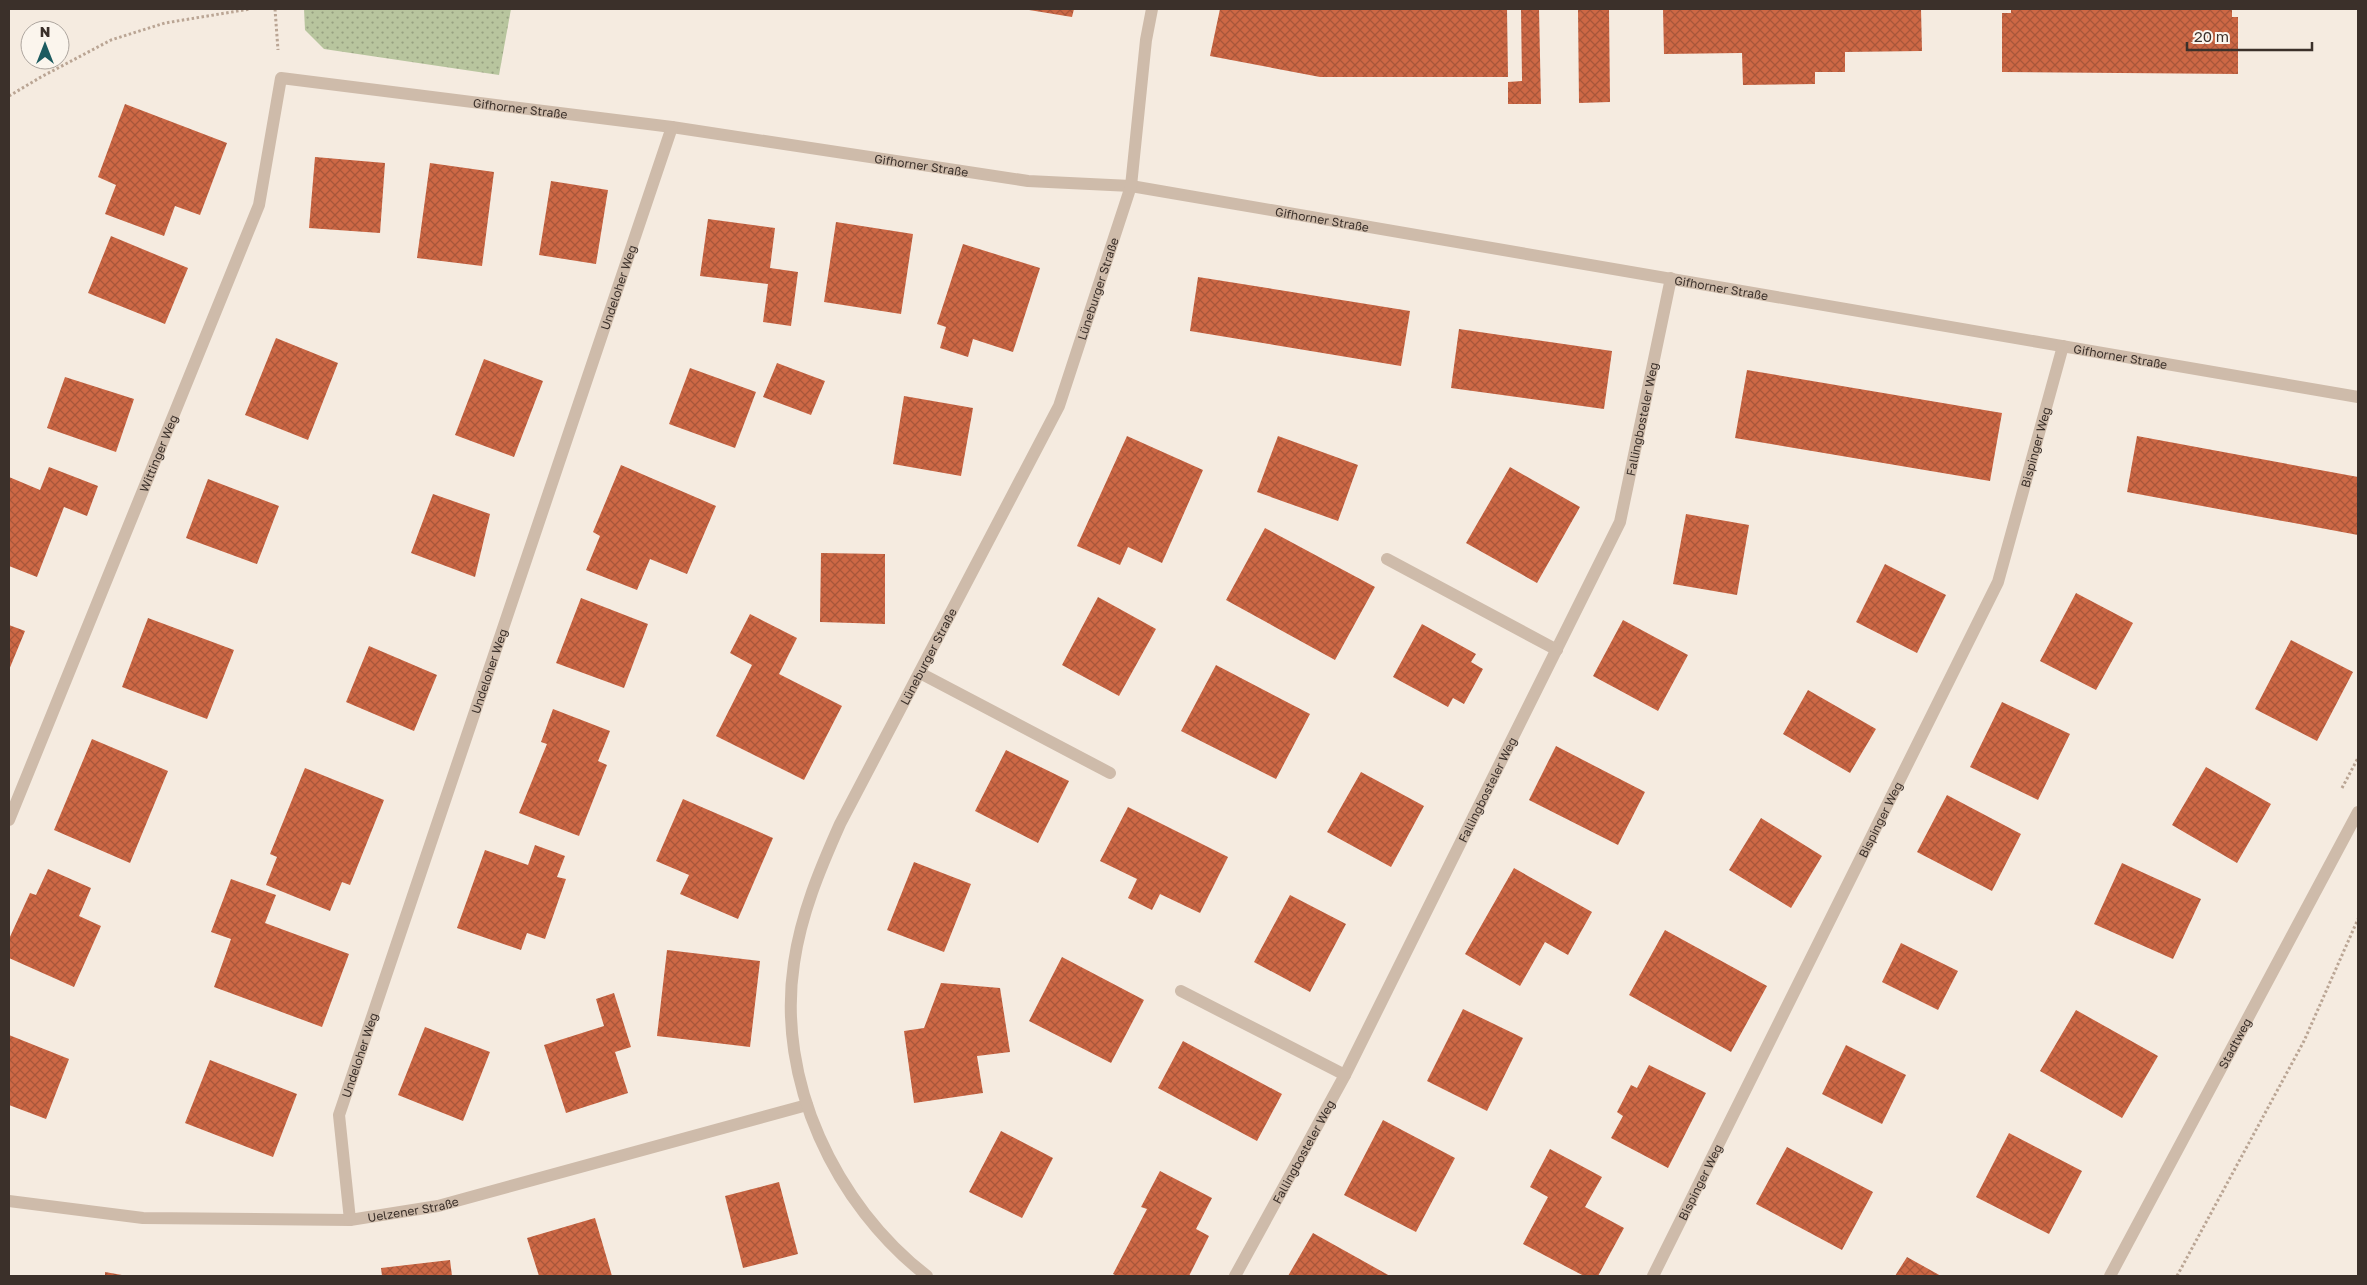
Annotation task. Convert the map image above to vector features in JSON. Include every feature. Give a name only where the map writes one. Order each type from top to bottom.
[{"type":"street","name":"Lüneburger Straße","points":[[927,1276],[888,1242],[865,1214],[829,1156],[813,1124],[797,1070],[792,1035],[794,965],[800,929],[812,890],[840,824],[1059,406],[1131,186],[1146,40],[1152,9]]},
{"type":"street","name":"Gifhorner Straße","points":[[281,78],[672,127],[1028,181],[1131,186],[2358,397]]},
{"type":"street","name":"Wittinger Weg","points":[[9,820],[259,205],[281,78]]},
{"type":"street","name":"Undeloher Weg","points":[[350,1220],[339,1115],[672,127]]},
{"type":"street","name":"Fallingbosteler Weg","points":[[1235,1276],[1345,1074],[1620,522],[1671,278]]},
{"type":"street","name":"Bispinger Weg","points":[[1653,1276],[1998,582],[2063,346]]},
{"type":"street","points":[[1387,559],[1557,650]]},
{"type":"street","points":[[920,673],[1110,773]]},
{"type":"street","name":"Stadtweg","points":[[2110,1276],[2358,812]]},
{"type":"street","points":[[1180,991],[1345,1074]]},
{"type":"street","name":"Uelzener Straße","points":[[9,1201],[143,1218],[350,1220],[438,1206],[807,1105]]},
{"type":"path","points":[[9,96],[41,76],[110,40],[165,23],[250,9]]},
{"type":"path","points":[[275,9],[281,78]]},
{"type":"path","points":[[2177,1276],[2304,1040],[2358,919]]},
{"type":"green space","points":[[304,9],[511,9],[499,75],[324,49],[305,30]]},
{"type":"building","points":[[1023,9],[1074,9],[1072,17]]},
{"type":"building","points":[[1220,9],[1507,9],[1508,77],[1320,77],[1210,56]]},
{"type":"building","points":[[1521,9],[1539,9],[1541,104],[1508,104],[1508,82],[1522,81]]},
{"type":"building","points":[[1578,9],[1609,9],[1610,102],[1579,103]]},
{"type":"building","points":[[1663,9],[1921,9],[1922,51],[1845,52],[1845,72],[1815,72],[1815,84],[1743,85],[1742,53],[1664,54]]},
{"type":"building","points":[[2011,9],[2232,9],[2232,17],[2238,17],[2238,74],[2002,72],[2002,13],[2011,13]]},
{"type":"building","points":[[125,104],[227,143],[200,215],[175,206],[164,236],[105,214],[116,185],[98,177]]},
{"type":"building","points":[[315,157],[385,163],[380,233],[309,228]]},
{"type":"building","points":[[430,163],[494,172],[482,266],[417,258]]},
{"type":"building","points":[[551,181],[608,190],[596,264],[539,255]]},
{"type":"building","points":[[708,219],[775,228],[770,268],[798,272],[791,326],[763,322],[768,284],[700,276]]},
{"type":"building","points":[[836,222],[913,234],[901,314],[824,302]]},
{"type":"building","points":[[111,236],[188,268],[165,324],[88,293]]},
{"type":"building","points":[[963,244],[1040,268],[1013,352],[973,339],[968,357],[940,348],[946,327],[937,324]]},
{"type":"building","points":[[1198,277],[1410,311],[1401,366],[1190,331]]},
{"type":"building","points":[[1459,329],[1612,351],[1604,409],[1451,388]]},
{"type":"building","points":[[276,338],[338,363],[308,440],[245,415]]},
{"type":"building","points":[[484,359],[543,381],[514,457],[455,435]]},
{"type":"building","points":[[777,363],[825,381],[811,415],[763,397]]},
{"type":"building","points":[[690,368],[756,392],[735,448],[669,424]]},
{"type":"building","points":[[1747,370],[2002,413],[1990,481],[1735,438]]},
{"type":"building","points":[[65,377],[134,399],[116,452],[47,428]]},
{"type":"building","points":[[904,396],[973,408],[961,476],[893,464]]},
{"type":"building","points":[[1127,436],[1203,470],[1162,563],[1128,547],[1120,565],[1077,546]]},
{"type":"building","points":[[1278,436],[1358,465],[1338,521],[1257,492]]},
{"type":"building","points":[[2137,436],[2358,477],[2358,535],[2127,492]]},
{"type":"building","points":[[621,465],[716,506],[687,574],[650,559],[637,590],[586,570],[600,536],[593,532]]},
{"type":"building","points":[[49,467],[98,486],[87,516],[64,507],[37,577],[9,566],[9,477],[40,490]]},
{"type":"building","points":[[1510,467],[1580,507],[1537,583],[1466,543]]},
{"type":"building","points":[[208,479],[279,506],[257,564],[186,538]]},
{"type":"building","points":[[433,494],[490,514],[475,577],[411,553]]},
{"type":"building","points":[[1686,514],[1749,525],[1737,595],[1673,584]]},
{"type":"building","points":[[1265,528],[1375,587],[1335,660],[1226,600]]},
{"type":"building","points":[[821,553],[885,554],[885,624],[820,622]]},
{"type":"building","points":[[1885,564],[1946,595],[1917,653],[1856,622]]},
{"type":"building","points":[[2076,593],[2133,623],[2096,690],[2040,661]]},
{"type":"building","points":[[1098,597],[1156,629],[1119,696],[1062,665]]},
{"type":"building","points":[[581,598],[648,624],[624,688],[556,663]]},
{"type":"building","points":[[750,614],[797,638],[779,674],[842,706],[804,780],[716,736],[752,665],[730,653]]},
{"type":"building","points":[[148,618],[234,650],[207,719],[122,687]]},
{"type":"building","points":[[1623,620],[1688,655],[1658,711],[1593,676]]},
{"type":"building","points":[[1422,624],[1476,654],[1471,662],[1483,669],[1464,704],[1453,698],[1448,707],[1393,677]]},
{"type":"building","points":[[9,625],[25,631],[9,670]]},
{"type":"building","points":[[2291,640],[2353,672],[2317,741],[2255,709]]},
{"type":"building","points":[[369,646],[437,675],[414,731],[346,702]]},
{"type":"building","points":[[1216,665],[1310,714],[1276,779],[1181,731]]},
{"type":"building","points":[[1808,690],[1876,729],[1850,773],[1783,734]]},
{"type":"building","points":[[2002,702],[2070,734],[2038,800],[1970,767]]},
{"type":"building","points":[[553,709],[610,731],[598,761],[607,765],[579,836],[519,813],[547,744],[541,742]]},
{"type":"building","points":[[92,739],[168,771],[130,863],[54,830]]},
{"type":"building","points":[[1556,746],[1645,792],[1618,845],[1529,800]]},
{"type":"building","points":[[1006,750],[1069,781],[1038,843],[975,811]]},
{"type":"building","points":[[2206,767],[2271,804],[2237,863],[2172,825]]},
{"type":"building","points":[[305,768],[384,800],[350,885],[342,882],[330,911],[266,885],[277,857],[270,854]]},
{"type":"building","points":[[1361,772],[1424,806],[1391,867],[1327,832]]},
{"type":"building","points":[[1947,795],[2021,834],[1992,891],[1917,852]]},
{"type":"building","points":[[683,799],[773,838],[738,919],[680,894],[689,875],[656,861]]},
{"type":"building","points":[[1128,807],[1228,857],[1200,913],[1160,894],[1152,910],[1128,898],[1137,879],[1100,861]]},
{"type":"building","points":[[1761,818],[1822,856],[1791,908],[1729,870]]},
{"type":"building","points":[[535,845],[565,856],[557,877],[566,879],[545,939],[527,933],[521,950],[457,928],[485,850],[528,865]]},
{"type":"building","points":[[914,862],[971,884],[944,952],[887,930]]},
{"type":"building","points":[[2122,863],[2201,899],[2173,959],[2094,924]]},
{"type":"building","points":[[1514,868],[1592,912],[1568,955],[1545,942],[1520,986],[1465,954]]},
{"type":"building","points":[[48,869],[91,888],[79,916],[101,926],[74,987],[9,958],[9,939],[30,893],[36,895]]},
{"type":"building","points":[[231,879],[276,895],[265,923],[349,954],[322,1027],[214,987],[231,939],[211,932]]},
{"type":"building","points":[[1290,895],[1346,924],[1310,992],[1254,962]]},
{"type":"building","points":[[1665,930],[1767,986],[1731,1052],[1629,995]]},
{"type":"building","points":[[1901,943],[1958,971],[1938,1010],[1882,982]]},
{"type":"building","points":[[667,950],[760,961],[750,1047],[657,1036]]},
{"type":"building","points":[[1062,957],[1144,1000],[1111,1063],[1029,1021]]},
{"type":"building","points":[[941,983],[1000,988],[1010,1052],[977,1056],[983,1093],[914,1103],[904,1031],[924,1028]]},
{"type":"building","points":[[614,993],[631,1047],[615,1052],[628,1093],[566,1113],[544,1045],[604,1026],[596,999]]},
{"type":"building","points":[[1463,1009],[1523,1038],[1487,1111],[1427,1081]]},
{"type":"building","points":[[2076,1010],[2158,1056],[2122,1118],[2040,1071]]},
{"type":"building","points":[[425,1027],[490,1052],[463,1121],[398,1095]]},
{"type":"building","points":[[9,1035],[69,1059],[46,1119],[9,1105]]},
{"type":"building","points":[[1183,1041],[1282,1094],[1257,1141],[1158,1088]]},
{"type":"building","points":[[1846,1045],[1906,1075],[1882,1124],[1822,1094]]},
{"type":"building","points":[[210,1060],[297,1094],[273,1157],[185,1123]]},
{"type":"building","points":[[1649,1065],[1706,1093],[1668,1168],[1611,1138],[1623,1116],[1617,1112],[1631,1085],[1637,1088]]},
{"type":"building","points":[[1383,1120],[1455,1158],[1416,1232],[1344,1195]]},
{"type":"building","points":[[1001,1131],[1053,1158],[1022,1218],[969,1192]]},
{"type":"building","points":[[2009,1133],[2082,1171],[2049,1234],[1976,1197]]},
{"type":"building","points":[[1787,1147],[1873,1192],[1842,1250],[1756,1204]]},
{"type":"building","points":[[1550,1149],[1602,1177],[1585,1207],[1624,1228],[1598,1276],[1584,1276],[1523,1244],[1548,1197],[1530,1187]]},
{"type":"building","points":[[1160,1171],[1212,1198],[1196,1229],[1209,1236],[1189,1276],[1117,1276],[1113,1274],[1147,1209],[1141,1207]]},
{"type":"building","points":[[779,1182],[798,1254],[743,1268],[725,1196]]},
{"type":"building","points":[[595,1218],[612,1276],[539,1276],[527,1238]]},
{"type":"building","points":[[1313,1233],[1390,1276],[1288,1276]]},
{"type":"building","points":[[1907,1257],[1941,1276],[1895,1276]]},
{"type":"building","points":[[450,1260],[452,1276],[382,1276],[381,1268]]},
{"type":"building","points":[[105,1272],[122,1275],[105,1276]]}]
